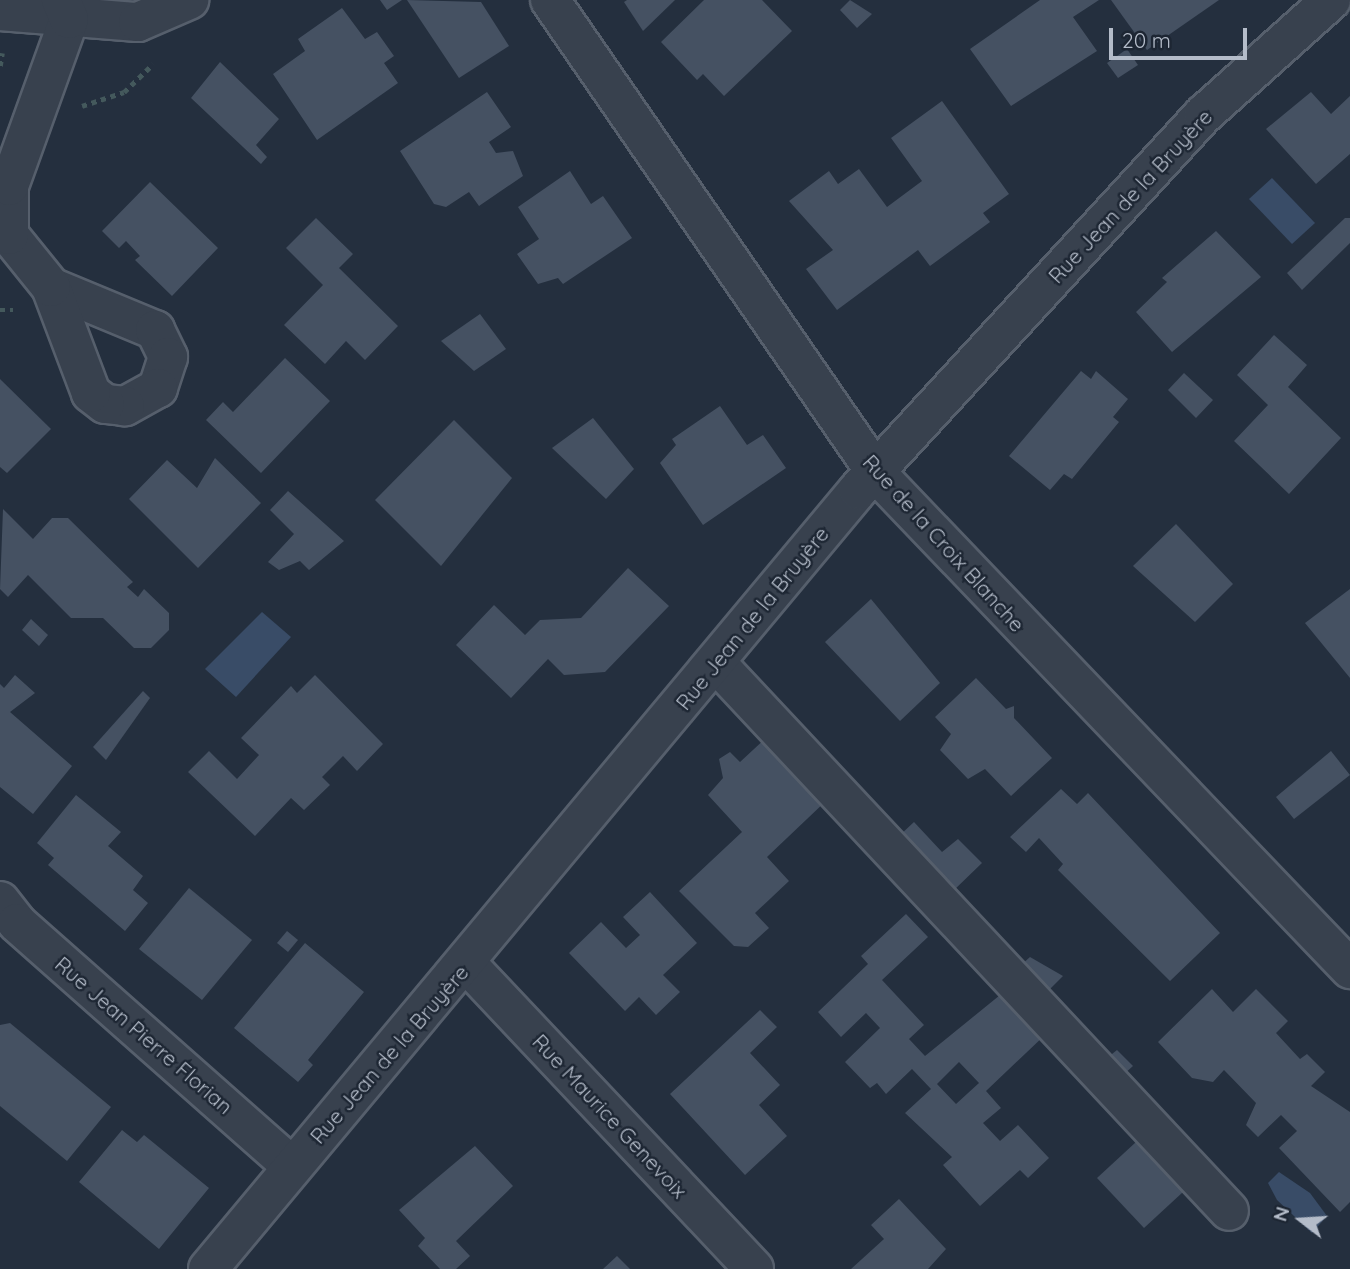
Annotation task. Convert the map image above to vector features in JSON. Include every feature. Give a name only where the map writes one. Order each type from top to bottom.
[{"type":"street","points":[[0,11],[65,10],[138,22],[189,0]]},
{"type":"street","name":"Rue de la Croix Blanche","points":[[550,0],[877,474],[1350,969]]},
{"type":"street","name":"Rue Jean de la Bruyère","points":[[208,1269],[717,664],[813,541],[1203,115],[1331,0]]},
{"type":"street","points":[[51,287],[15,248],[5,204],[65,10]]},
{"type":"street","points":[[717,664],[1229,1211]]},
{"type":"street","name":"Rue Jean Pierre Florian","points":[[0,901],[17,923],[292,1166]]},
{"type":"street","name":"Rue Maurice Genevoix","points":[[466,963],[754,1269]]},
{"type":"water","points":[[1272,178],[1315,223],[1292,244],[1249,199]]},
{"type":"water","points":[[262,612],[291,637],[236,697],[205,669]]},
{"type":"water","points":[[1279,1172],[1310,1193],[1327,1216],[1312,1233],[1277,1200],[1268,1183]]},
{"type":"building","points":[[380,0],[402,0],[387,10]]},
{"type":"building","points":[[407,0],[481,2],[509,46],[459,78]]},
{"type":"building","points":[[627,0],[675,0],[643,31],[624,2]]},
{"type":"building","points":[[704,0],[762,0],[792,31],[724,96],[703,74],[697,80],[661,42]]},
{"type":"building","points":[[850,0],[872,14],[857,28],[840,10]]},
{"type":"building","points":[[1040,0],[1099,0],[1073,17],[1097,51],[1011,106],[970,49]]},
{"type":"building","points":[[1111,0],[1219,0],[1147,50]]},
{"type":"building","points":[[342,8],[365,39],[377,32],[394,56],[384,63],[398,83],[317,140],[273,74],[305,51],[298,39]]},
{"type":"building","points":[[1127,49],[1138,65],[1118,78],[1107,63]]},
{"type":"building","points":[[220,62],[279,119],[256,145],[267,157],[261,164],[191,98]]},
{"type":"building","points":[[487,92],[511,127],[489,142],[496,153],[513,151],[523,176],[479,206],[469,192],[446,207],[434,204],[400,151]]},
{"type":"building","points":[[1311,92],[1331,114],[1350,96],[1350,154],[1316,184],[1266,129]]},
{"type":"building","points":[[942,101],[1009,194],[983,213],[990,222],[930,266],[918,250],[837,310],[806,269],[833,250],[789,201],[829,171],[838,184],[859,169],[887,207],[922,181],[891,138]]},
{"type":"building","points":[[570,171],[591,204],[603,196],[632,238],[563,284],[558,278],[538,284],[517,254],[539,239],[518,207]]},
{"type":"building","points":[[150,182],[218,248],[172,296],[135,260],[140,256],[126,241],[119,248],[102,231]]},
{"type":"building","points":[[316,218],[353,254],[339,268],[398,326],[365,360],[346,341],[325,364],[284,325],[323,285],[286,248]]},
{"type":"building","points":[[1345,218],[1350,218],[1350,243],[1302,290],[1287,273]]},
{"type":"building","points":[[1216,231],[1261,277],[1172,352],[1136,312],[1167,282],[1162,278]]},
{"type":"building","points":[[480,314],[506,349],[474,371],[441,341]]},
{"type":"building","points":[[1274,335],[1307,365],[1288,387],[1341,438],[1289,494],[1234,441],[1268,405],[1237,375]]},
{"type":"building","points":[[285,358],[330,401],[261,473],[206,420],[223,402],[233,412]]},
{"type":"building","points":[[1081,371],[1091,379],[1096,371],[1128,399],[1113,417],[1119,422],[1072,479],[1064,474],[1050,490],[1009,456]]},
{"type":"building","points":[[1184,373],[1213,400],[1196,418],[1168,390]]},
{"type":"building","points":[[0,379],[51,429],[7,473],[0,467]]},
{"type":"building","points":[[720,406],[747,445],[763,435],[786,468],[703,525],[660,463],[676,445],[672,439]]},
{"type":"building","points":[[593,418],[634,469],[606,499],[552,448]]},
{"type":"building","points":[[454,420],[512,478],[441,566],[375,500]]},
{"type":"building","points":[[215,458],[261,503],[198,568],[129,499],[167,460],[197,488]]},
{"type":"building","points":[[288,491],[344,541],[309,570],[300,561],[279,570],[268,562],[294,534],[270,510]]},
{"type":"building","points":[[3,509],[33,539],[52,518],[68,518],[133,582],[127,587],[138,597],[144,589],[169,613],[169,630],[151,648],[134,648],[103,618],[71,618],[28,575],[8,597],[0,589]]},
{"type":"building","points":[[1176,524],[1233,584],[1195,622],[1133,566]]},
{"type":"building","points":[[628,568],[669,606],[605,672],[564,675],[548,659],[511,698],[456,645],[494,605],[525,635],[540,620],[581,618]]},
{"type":"building","points":[[1350,589],[1350,678],[1305,623]]},
{"type":"building","points":[[871,599],[940,683],[900,721],[825,642]]},
{"type":"building","points":[[31,619],[48,635],[39,646],[22,630]]},
{"type":"building","points":[[15,675],[35,693],[10,712],[72,766],[33,814],[0,787],[0,684],[4,688]]},
{"type":"building","points":[[315,675],[383,744],[357,771],[343,756],[322,777],[330,785],[304,810],[291,798],[255,836],[188,772],[209,751],[237,779],[259,755],[241,738],[291,686],[297,693]]},
{"type":"building","points":[[976,678],[1006,709],[1014,706],[1014,718],[1052,758],[1011,796],[985,769],[968,779],[940,750],[951,734],[935,717]]},
{"type":"building","points":[[143,691],[150,698],[106,760],[93,747]]},
{"type":"building","points":[[767,737],[827,800],[767,857],[789,881],[755,913],[769,928],[748,947],[734,946],[679,891],[742,832],[708,795],[723,778],[719,759],[730,752],[740,762]]},
{"type":"building","points":[[1331,751],[1350,775],[1294,819],[1276,797]]},
{"type":"building","points":[[1061,789],[1077,804],[1088,793],[1220,933],[1170,981],[1058,870],[1063,864],[1039,838],[1026,852],[1010,837]]},
{"type":"building","points":[[76,795],[121,832],[108,846],[143,876],[133,890],[148,903],[125,931],[48,865],[54,858],[37,843]]},
{"type":"building","points":[[914,822],[942,852],[958,839],[982,863],[952,892],[899,836]]},
{"type":"building","points":[[189,888],[252,940],[202,1000],[139,949]]},
{"type":"building","points":[[650,892],[697,943],[663,975],[680,992],[656,1015],[639,997],[625,1011],[569,953],[601,922],[626,948],[640,935],[623,917]]},
{"type":"building","points":[[906,914],[928,937],[882,980],[924,1025],[909,1039],[925,1056],[1005,991],[1046,1034],[986,1091],[1001,1108],[983,1123],[1000,1141],[1018,1125],[1049,1158],[1028,1178],[1020,1170],[980,1206],[943,1165],[952,1157],[905,1113],[931,1089],[912,1069],[886,1094],[877,1083],[870,1088],[845,1062],[880,1028],[866,1013],[841,1037],[818,1012],[868,964],[861,956]],"holes":[[[959,1062],[979,1083],[956,1104],[937,1084]]]},
{"type":"building","points":[[287,931],[298,940],[288,952],[277,943]]},
{"type":"building","points":[[305,943],[364,992],[308,1060],[313,1065],[298,1082],[234,1028]]},
{"type":"building","points":[[1030,957],[1063,976],[1046,993],[1020,966]]},
{"type":"building","points":[[1212,989],[1233,1012],[1256,989],[1288,1021],[1276,1033],[1300,1059],[1307,1054],[1325,1072],[1311,1086],[1350,1112],[1350,1202],[1340,1212],[1279,1148],[1297,1131],[1281,1115],[1258,1137],[1246,1125],[1256,1103],[1224,1070],[1213,1082],[1192,1078],[1158,1042]]},
{"type":"building","points":[[760,1010],[777,1027],[750,1053],[780,1085],[759,1105],[787,1136],[745,1175],[670,1094]]},
{"type":"building","points":[[10,1023],[111,1107],[67,1161],[0,1106],[0,1025]]},
{"type":"building","points":[[1117,1050],[1133,1066],[1123,1075],[1107,1058]]},
{"type":"building","points":[[122,1130],[137,1142],[144,1135],[209,1188],[159,1249],[79,1182]]},
{"type":"building","points":[[1136,1142],[1183,1192],[1144,1228],[1097,1178]]},
{"type":"building","points":[[475,1146],[513,1186],[456,1241],[470,1256],[456,1269],[440,1269],[418,1246],[425,1238],[399,1210]]},
{"type":"building","points":[[899,1199],[946,1249],[928,1269],[851,1269],[884,1239],[871,1225]]},
{"type":"building","points":[[617,1256],[630,1269],[603,1269]]}]
